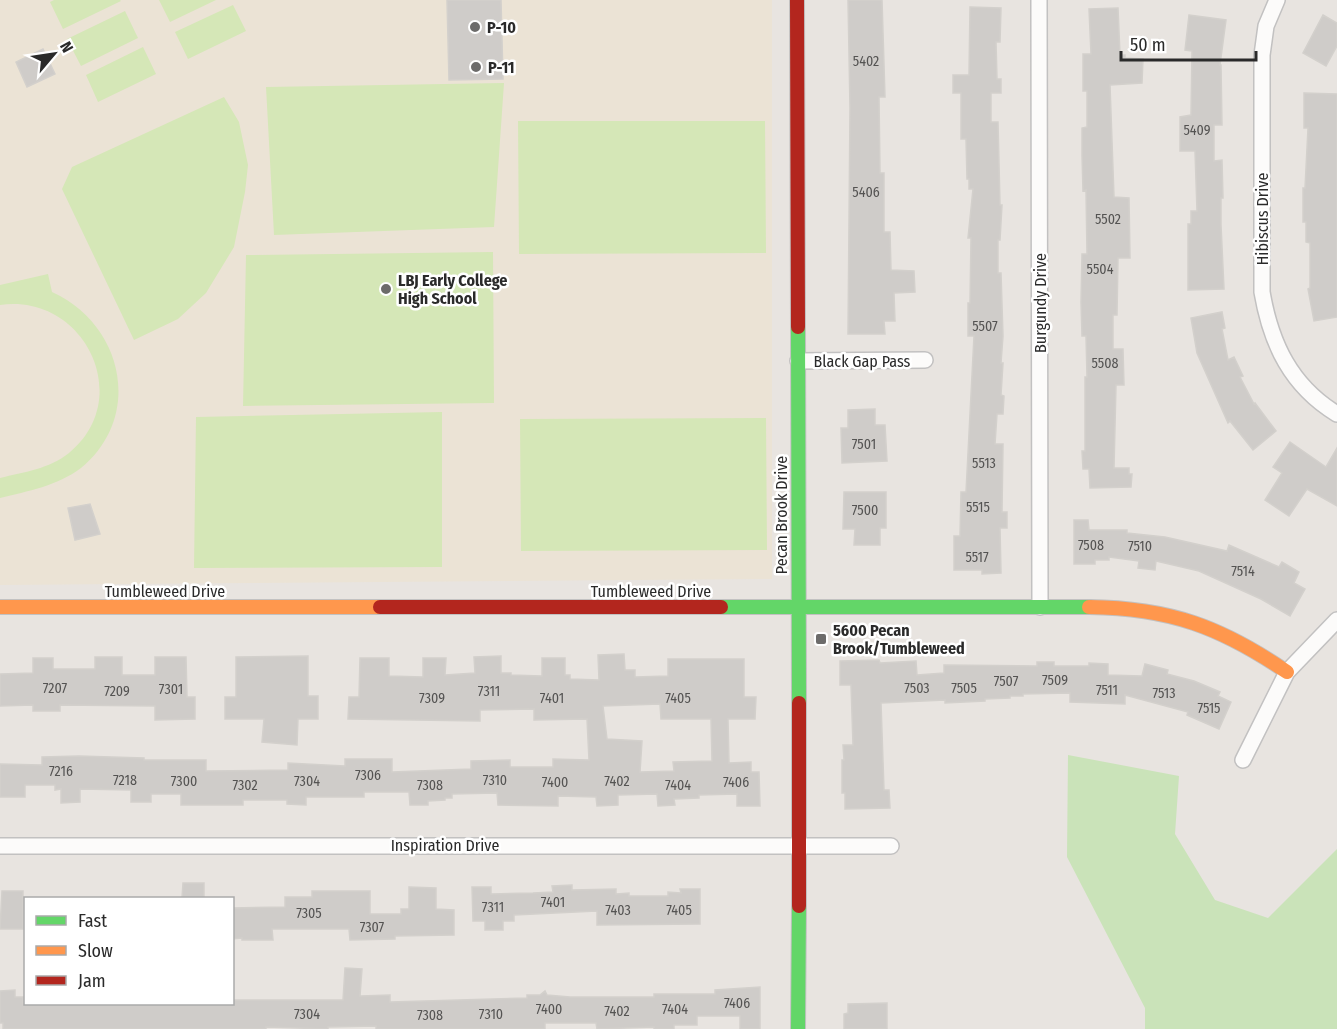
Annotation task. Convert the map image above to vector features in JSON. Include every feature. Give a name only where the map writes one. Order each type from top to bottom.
[{"type":"street","name":"Pecan Brook Drive","points":[[797,0],[798,1029]]},
{"type":"street","name":"Burgundy Drive","points":[[1039,0],[1041,607]]},
{"type":"street","name":"Hibiscus Drive","points":[[1277,0],[1266,26],[1262,55],[1262,292],[1267,322],[1291,372],[1309,392],[1337,414]]},
{"type":"street","name":"Black Gap Pass","points":[[798,361],[926,360]]},
{"type":"street","name":"Tumbleweed Drive","points":[[0,607],[1041,607],[1133,609],[1186,619],[1212,628],[1269,659],[1287,672]]},
{"type":"street","points":[[1244,760],[1287,672],[1337,620]]},
{"type":"street","name":"Inspiration Drive","points":[[0,846],[891,846]]},
{"type":"shaded area","name":"LBJ Early College High School","points":[[0,0],[772,0],[772,579],[0,585]]},
{"type":"green space","points":[[54,0],[121,1],[63,29],[50,2]]},
{"type":"green space","points":[[159,0],[216,0],[170,22]]},
{"type":"green space","points":[[233,5],[246,31],[188,59],[175,32]]},
{"type":"green space","points":[[125,11],[138,38],[81,66],[67,39]]},
{"type":"green space","points":[[143,47],[156,74],[98,102],[86,75]]},
{"type":"green space","points":[[504,83],[494,227],[274,235],[266,87]]},
{"type":"green space","points":[[224,97],[239,122],[248,165],[234,247],[206,293],[178,319],[134,340],[62,189],[72,167]]},
{"type":"green space","points":[[518,121],[765,121],[766,253],[519,254]]},
{"type":"green space","points":[[493,252],[494,403],[243,406],[246,255]]},
{"type":"green space","points":[[48,274],[52,292],[76,307],[95,326],[109,348],[117,372],[118,398],[113,423],[101,447],[72,474],[42,487],[0,498],[0,478],[45,466],[69,453],[89,430],[98,405],[99,379],[91,354],[76,332],[56,315],[30,306],[0,305],[0,285]]},
{"type":"green space","points":[[442,412],[442,567],[194,568],[196,417]]},
{"type":"green space","points":[[766,418],[767,550],[521,551],[520,419]]},
{"type":"green space","points":[[1068,755],[1179,776],[1175,834],[1215,900],[1268,918],[1337,849],[1337,1029],[1145,1029],[1145,1008],[1067,857]]},
{"type":"building","points":[[447,0],[501,0],[503,79],[449,80]]},
{"type":"building","points":[[848,0],[882,0],[885,97],[879,97],[880,173],[884,173],[884,232],[890,232],[891,270],[914,271],[915,292],[894,293],[895,321],[884,321],[885,334],[848,334],[850,108]]},
{"type":"building","points":[[970,7],[1001,8],[1000,42],[996,42],[997,79],[1001,79],[1001,93],[991,93],[991,122],[998,122],[1000,205],[1002,205],[1000,240],[998,240],[998,273],[1001,273],[1003,336],[1001,363],[1003,363],[1001,395],[1004,396],[1003,414],[997,414],[995,444],[1003,444],[1002,512],[1007,512],[1007,528],[1000,528],[1001,573],[982,574],[982,570],[954,570],[954,536],[960,536],[961,492],[966,492],[974,336],[968,336],[971,238],[968,238],[973,189],[969,189],[969,179],[967,179],[966,139],[961,139],[961,93],[953,93],[953,75],[969,75]]},
{"type":"building","points":[[1118,8],[1120,55],[1125,55],[1125,58],[1143,59],[1142,83],[1110,85],[1114,197],[1129,198],[1130,258],[1118,258],[1117,315],[1113,315],[1113,349],[1123,349],[1124,385],[1116,385],[1114,468],[1129,468],[1129,474],[1132,474],[1131,487],[1090,488],[1089,469],[1083,469],[1082,451],[1085,451],[1085,377],[1087,377],[1086,336],[1082,336],[1081,302],[1082,254],[1087,254],[1082,128],[1087,127],[1087,91],[1083,91],[1083,54],[1091,54],[1089,9]]},
{"type":"building","points":[[1189,15],[1226,20],[1220,65],[1222,125],[1214,125],[1214,161],[1222,160],[1221,225],[1224,289],[1188,290],[1188,224],[1191,224],[1191,211],[1197,211],[1195,151],[1180,151],[1180,117],[1191,115],[1192,51],[1185,50]]},
{"type":"building","points":[[1323,15],[1337,23],[1337,46],[1326,66],[1303,53]]},
{"type":"building","points":[[43,49],[55,74],[27,87],[16,62]]},
{"type":"building","points":[[1304,93],[1337,94],[1337,317],[1314,321],[1308,289],[1310,288],[1310,243],[1306,242],[1306,222],[1303,222],[1303,188],[1305,188],[1308,128],[1304,128]]},
{"type":"building","points":[[1222,312],[1225,328],[1222,329],[1228,360],[1234,357],[1243,376],[1240,377],[1254,404],[1276,431],[1253,450],[1230,421],[1228,423],[1197,353],[1191,318]]},
{"type":"building","points":[[875,409],[875,425],[885,425],[887,461],[842,463],[841,428],[848,428],[848,410]]},
{"type":"building","points":[[1290,442],[1326,467],[1337,448],[1337,506],[1307,489],[1289,516],[1265,500],[1282,473],[1273,467]]},
{"type":"building","points":[[844,492],[886,492],[886,528],[880,528],[880,545],[854,545],[855,529],[843,529]]},
{"type":"building","points":[[90,504],[100,534],[75,540],[68,508]]},
{"type":"building","points":[[1074,520],[1088,520],[1089,530],[1127,530],[1127,533],[1165,537],[1227,551],[1229,545],[1279,567],[1282,562],[1299,572],[1294,583],[1305,589],[1290,616],[1261,599],[1199,571],[1156,561],[1155,570],[1138,568],[1139,561],[1109,557],[1109,560],[1095,560],[1095,564],[1074,564]]},
{"type":"building","points":[[624,654],[625,670],[635,670],[635,677],[668,676],[668,659],[744,659],[744,697],[756,697],[755,719],[728,719],[729,763],[751,762],[751,772],[759,772],[760,806],[737,806],[737,794],[699,795],[699,798],[674,799],[675,805],[658,806],[657,794],[618,795],[618,805],[597,806],[596,797],[558,796],[558,806],[498,805],[497,793],[452,794],[452,798],[428,801],[428,805],[410,805],[409,792],[364,792],[364,797],[306,797],[306,805],[287,804],[287,800],[243,800],[243,805],[181,805],[181,794],[151,794],[151,802],[131,802],[131,790],[80,789],[80,802],[61,803],[61,789],[55,790],[55,785],[25,785],[25,797],[0,797],[0,764],[42,765],[42,757],[206,760],[206,771],[288,770],[288,763],[345,766],[345,759],[392,759],[392,772],[471,769],[471,761],[510,760],[510,767],[553,767],[553,759],[589,760],[587,719],[534,720],[534,709],[480,710],[480,721],[348,719],[349,697],[359,697],[360,658],[389,658],[389,676],[423,677],[423,658],[446,658],[445,675],[475,673],[474,657],[501,656],[501,673],[542,676],[542,658],[565,658],[565,675],[570,675],[570,679],[599,680],[598,655]],"holes":[[[660,704],[661,719],[711,719],[712,761],[673,762],[674,771],[640,772],[642,741],[607,739],[603,706]]]},
{"type":"building","points":[[308,656],[308,696],[318,696],[318,719],[298,719],[297,745],[262,742],[264,719],[225,719],[225,697],[236,697],[236,657]]},
{"type":"building","points":[[95,657],[122,657],[122,675],[155,675],[155,657],[186,657],[187,697],[195,697],[195,719],[155,720],[155,706],[60,705],[60,711],[33,711],[33,705],[0,706],[0,674],[33,673],[33,658],[53,658],[53,669],[95,669]]},
{"type":"building","points":[[879,660],[880,663],[916,661],[917,675],[944,673],[944,665],[1037,666],[1037,662],[1054,662],[1054,666],[1108,664],[1108,675],[1142,676],[1145,664],[1168,670],[1167,674],[1194,681],[1220,692],[1218,696],[1231,702],[1219,729],[1187,715],[1188,712],[1125,695],[1125,704],[1070,702],[1070,693],[1023,694],[1023,696],[1010,696],[1010,698],[985,699],[985,701],[881,703],[884,790],[889,790],[890,808],[845,809],[845,793],[842,793],[842,760],[844,760],[843,745],[853,745],[851,685],[840,685],[840,661]]},
{"type":"building","points":[[183,883],[204,883],[204,897],[182,897]]},
{"type":"building","points":[[572,885],[572,890],[616,889],[616,894],[629,893],[629,896],[668,896],[668,892],[681,893],[680,889],[700,889],[700,924],[597,925],[597,911],[514,915],[514,921],[503,921],[503,930],[485,930],[485,921],[473,921],[472,887],[491,887],[491,894],[553,892],[552,886]]},
{"type":"building","points":[[409,887],[436,888],[436,909],[454,910],[454,935],[395,936],[395,939],[350,940],[349,929],[272,929],[273,940],[234,939],[234,908],[285,907],[285,897],[312,897],[312,891],[370,891],[370,914],[401,914],[401,909],[409,909]]},
{"type":"building","points":[[2,891],[23,891],[23,929],[0,929]]},
{"type":"building","points":[[345,968],[362,969],[360,996],[390,995],[390,1002],[527,998],[527,995],[540,995],[545,991],[547,995],[570,997],[654,997],[654,994],[715,994],[715,990],[760,987],[760,1029],[740,1029],[740,1016],[697,1016],[697,1025],[674,1025],[674,1029],[654,1029],[654,1027],[597,1029],[596,1023],[545,1023],[545,1029],[376,1029],[376,1026],[328,1027],[328,1029],[266,1027],[266,1029],[3,1029],[3,1023],[0,1023],[0,991],[15,990],[15,997],[23,997],[24,1005],[234,1005],[234,1000],[343,1000]]},
{"type":"building","points":[[887,1003],[887,1029],[844,1029],[844,1014],[848,1013],[848,1004]]},
{"type":"traffic: fast","points":[[798,327],[799,703]]},
{"type":"traffic: fast","points":[[721,607],[1089,607]]},
{"type":"traffic: fast","points":[[798,1029],[799,906]]},
{"type":"traffic: slow","points":[[0,607],[380,607]]},
{"type":"traffic: slow","points":[[1089,607],[1145,611],[1194,623],[1240,643],[1287,672]]},
{"type":"traffic: jam","points":[[797,0],[798,327]]},
{"type":"traffic: jam","points":[[380,607],[721,607]]},
{"type":"traffic: jam","points":[[799,703],[799,906]]},
{"type":"place","name":"P-10","points":[[475,27]]},
{"type":"place","name":"P-11","points":[[476,67]]},
{"type":"place","name":"LBJ Early College High School","points":[[386,289]]},
{"type":"place","name":"5600 Pecan Brook/Tumbleweed","points":[[821,639]]}]
